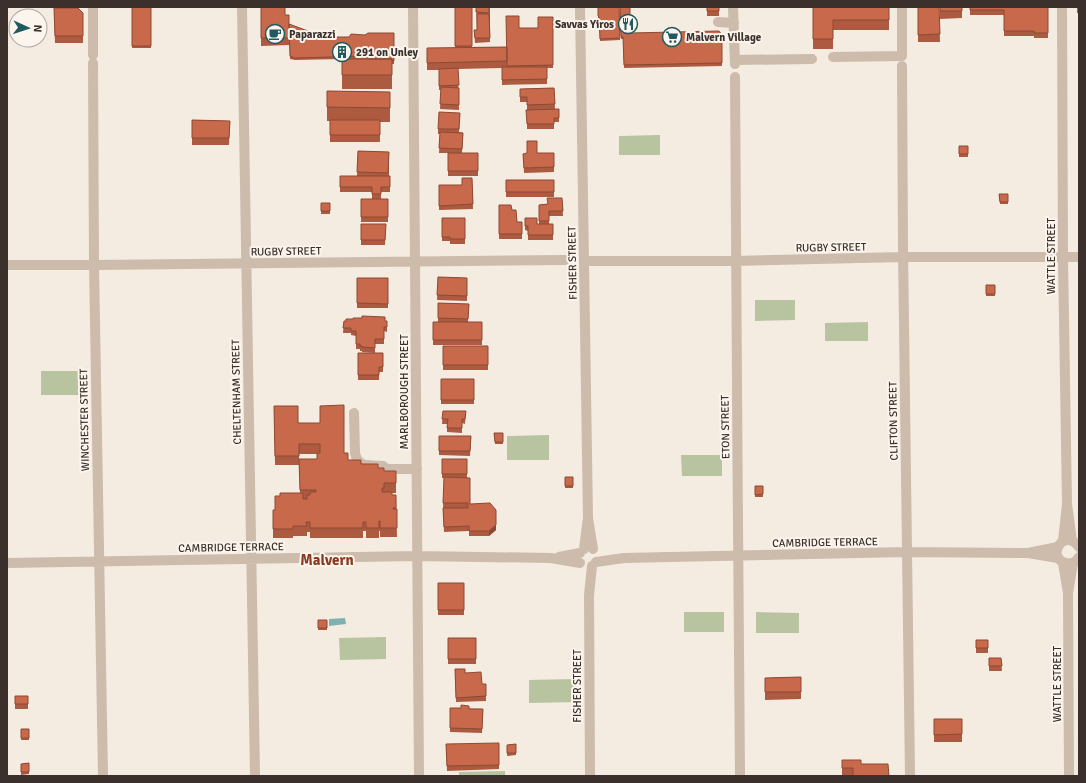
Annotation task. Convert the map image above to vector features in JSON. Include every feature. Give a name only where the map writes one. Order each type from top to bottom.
[{"type":"street","name":"WINCHESTER STREET","points":[[92,7],[94,265],[104,776]]},
{"type":"street","name":"CHELTENHAM STREET","points":[[242,7],[255,776]]},
{"type":"street","name":"MARLBOROUGH STREET","points":[[413,7],[419,776]]},
{"type":"street","name":"FISHER STREET","points":[[580,7],[588,518],[590,776]]},
{"type":"street","points":[[733,7],[735,62],[812,59]]},
{"type":"street","name":"CLIFTON STREET","points":[[902,7],[910,776]]},
{"type":"street","name":"WATTLE STREET","points":[[1062,7],[1063,257],[1068,552],[1069,776]]},
{"type":"street","points":[[718,22],[734,23]]},
{"type":"street","points":[[833,57],[902,61]]},
{"type":"street","name":"ETON STREET","points":[[735,77],[735,261],[740,776]]},
{"type":"street","name":"RUGBY STREET","points":[[584,261],[735,261],[1079,257]]},
{"type":"street","name":"RUGBY STREET","points":[[7,265],[565,260]]},
{"type":"street","points":[[354,413],[355,453],[359,462],[363,464],[383,466],[387,469],[417,469]]},
{"type":"street","name":"CAMBRIDGE TERRACE","points":[[7,562],[417,556],[624,558],[907,552],[1068,552]]},
{"type":"green space","points":[[660,135],[660,155],[619,155],[619,136]]},
{"type":"green space","points":[[755,300],[795,300],[795,320],[755,321]]},
{"type":"green space","points":[[868,322],[868,341],[825,341],[825,323]]},
{"type":"green space","points":[[41,371],[88,371],[88,395],[41,395]]},
{"type":"green space","points":[[549,435],[549,460],[507,460],[507,436]]},
{"type":"green space","points":[[681,455],[722,455],[722,476],[682,476]]},
{"type":"green space","points":[[684,612],[724,612],[724,632],[684,632]]},
{"type":"green space","points":[[756,612],[799,613],[799,633],[756,633]]},
{"type":"green space","points":[[386,637],[386,659],[340,660],[339,638]]},
{"type":"green space","points":[[575,679],[576,702],[529,703],[529,680]]},
{"type":"green space","points":[[505,771],[505,776],[459,776],[459,772]]},
{"type":"water","points":[[345,618],[346,624],[329,626],[329,619]]},
{"type":"building","points":[[132,7],[151,7],[151,46],[132,46]]},
{"type":"building","name":"Paparazzi","points":[[261,7],[285,7],[285,15],[289,15],[289,38],[261,38]]},
{"type":"building","points":[[455,7],[472,7],[472,46],[455,46]]},
{"type":"building","points":[[476,7],[489,7],[489,13],[476,12]]},
{"type":"building","points":[[598,7],[619,7],[620,38],[600,39]]},
{"type":"building","points":[[620,7],[630,7],[630,33],[719,31],[722,35],[722,63],[624,65]]},
{"type":"building","points":[[707,7],[719,7],[719,11],[707,11]]},
{"type":"building","points":[[813,7],[889,7],[889,20],[833,20],[833,39],[813,39]]},
{"type":"building","points":[[918,7],[939,7],[940,34],[918,35]]},
{"type":"building","points":[[940,7],[962,7],[962,11],[940,11]]},
{"type":"building","points":[[970,7],[1048,7],[1048,33],[1034,33],[1034,31],[1004,31],[1004,10],[970,10]]},
{"type":"building","points":[[54,8],[78,8],[83,13],[83,36],[55,36]]},
{"type":"building","points":[[477,14],[489,14],[490,38],[475,38],[474,30],[477,30]]},
{"type":"building","points":[[506,16],[519,16],[519,28],[538,28],[538,17],[553,17],[553,65],[507,66]]},
{"type":"building","name":"291 on Unley","points":[[289,24],[316,34],[331,33],[335,37],[349,37],[351,34],[365,35],[368,33],[394,33],[394,61],[392,61],[392,59],[369,59],[366,56],[295,58],[290,56]]},
{"type":"building","points":[[507,47],[507,61],[427,63],[427,48]]},
{"type":"building","points":[[342,59],[392,59],[392,75],[342,75]]},
{"type":"building","points":[[502,67],[547,67],[547,79],[502,80]]},
{"type":"building","points":[[458,68],[459,85],[439,86],[439,69]]},
{"type":"building","points":[[441,87],[459,88],[459,105],[440,104]]},
{"type":"building","points":[[554,88],[555,104],[527,105],[527,97],[520,97],[520,89]]},
{"type":"building","points":[[327,91],[390,92],[390,108],[327,107]]},
{"type":"building","points":[[559,109],[559,118],[554,118],[554,124],[527,124],[526,110]]},
{"type":"building","points":[[439,112],[460,113],[459,129],[438,129]]},
{"type":"building","points":[[192,120],[230,121],[229,138],[192,138]]},
{"type":"building","points":[[330,120],[380,120],[380,135],[330,135]]},
{"type":"building","points":[[440,132],[463,133],[462,149],[439,148]]},
{"type":"building","points":[[527,141],[537,141],[537,153],[554,153],[554,167],[524,168],[523,154],[527,153]]},
{"type":"building","points":[[959,146],[968,146],[968,154],[959,154]]},
{"type":"building","points":[[358,151],[389,152],[388,173],[357,172]]},
{"type":"building","points":[[448,153],[478,153],[478,171],[448,171]]},
{"type":"building","points":[[340,176],[390,176],[390,187],[381,187],[381,194],[372,194],[372,187],[340,187]]},
{"type":"building","points":[[462,178],[472,178],[473,204],[439,206],[439,185],[462,185]]},
{"type":"building","points":[[506,180],[554,180],[554,192],[506,192]]},
{"type":"building","points":[[999,194],[1008,194],[1008,202],[1000,202]]},
{"type":"building","points":[[547,198],[562,198],[563,211],[549,211],[549,221],[539,221],[539,205],[548,204]]},
{"type":"building","points":[[361,199],[388,199],[388,217],[361,217]]},
{"type":"building","points":[[321,203],[330,203],[330,211],[321,211]]},
{"type":"building","points":[[499,205],[511,205],[512,210],[516,210],[517,222],[522,222],[522,234],[499,234]]},
{"type":"building","points":[[442,218],[465,218],[465,239],[450,239],[450,237],[442,237]]},
{"type":"building","points":[[525,218],[537,218],[537,224],[553,224],[553,235],[528,235],[528,226],[525,226]]},
{"type":"building","points":[[361,224],[386,224],[385,240],[361,240]]},
{"type":"building","points":[[438,277],[467,278],[467,296],[437,295]]},
{"type":"building","points":[[357,278],[388,278],[388,304],[357,303]]},
{"type":"building","points":[[986,285],[995,285],[995,294],[986,294]]},
{"type":"building","points":[[438,303],[469,304],[468,319],[438,318]]},
{"type":"building","points":[[362,316],[385,317],[385,321],[387,321],[387,327],[384,327],[384,339],[375,339],[375,348],[362,347],[360,344],[356,344],[356,331],[351,331],[351,328],[343,328],[344,321],[346,321],[346,319],[362,318]]},
{"type":"building","points":[[433,322],[482,322],[482,340],[433,340]]},
{"type":"building","points":[[443,346],[488,346],[488,365],[443,365]]},
{"type":"building","points":[[358,353],[383,353],[383,367],[379,367],[379,375],[358,375]]},
{"type":"building","points":[[441,379],[474,379],[474,400],[441,400]]},
{"type":"building","points":[[344,405],[344,453],[348,453],[348,460],[361,460],[361,464],[378,464],[378,468],[384,468],[384,471],[396,471],[396,483],[384,483],[382,492],[392,492],[392,495],[396,495],[396,508],[393,509],[397,509],[397,528],[380,528],[379,521],[379,528],[366,528],[366,522],[363,522],[363,528],[310,528],[310,522],[306,522],[307,526],[293,526],[293,529],[273,529],[275,496],[280,496],[280,493],[303,493],[303,499],[307,499],[307,495],[310,495],[310,492],[316,492],[316,490],[300,490],[299,459],[317,459],[317,453],[320,453],[320,444],[299,444],[299,456],[275,456],[274,406],[298,406],[298,423],[320,423],[320,406]]},
{"type":"building","points":[[443,411],[466,411],[465,419],[462,419],[462,428],[447,428],[448,419],[442,419]]},
{"type":"building","points":[[494,433],[503,433],[503,442],[495,442]]},
{"type":"building","points":[[439,436],[471,436],[470,451],[439,451]]},
{"type":"building","points":[[442,459],[467,459],[467,474],[442,474]]},
{"type":"building","points":[[444,477],[470,478],[470,504],[490,503],[496,510],[496,525],[489,531],[469,531],[469,526],[444,527],[443,508],[468,508],[468,503],[443,503]]},
{"type":"building","points":[[565,477],[573,477],[573,486],[565,486]]},
{"type":"building","points":[[755,486],[763,486],[763,494],[755,495]]},
{"type":"building","points":[[438,583],[464,583],[464,610],[438,610]]},
{"type":"building","points":[[318,620],[327,620],[327,628],[318,628]]},
{"type":"building","points":[[448,638],[476,638],[476,659],[448,659]]},
{"type":"building","points":[[976,640],[988,640],[988,648],[976,648]]},
{"type":"building","points":[[989,658],[1001,658],[1002,666],[989,666]]},
{"type":"building","points":[[455,669],[465,669],[465,673],[481,672],[482,684],[486,684],[486,696],[456,698]]},
{"type":"building","points":[[801,677],[801,692],[765,692],[765,678]]},
{"type":"building","points":[[15,696],[28,696],[28,704],[15,704]]},
{"type":"building","points":[[461,705],[469,706],[469,709],[483,709],[482,729],[450,728],[450,708],[461,708]]},
{"type":"building","points":[[934,719],[962,719],[962,734],[934,735]]},
{"type":"building","points":[[21,729],[29,729],[29,738],[21,738]]},
{"type":"building","points":[[499,743],[499,765],[447,766],[446,744]]},
{"type":"building","points":[[516,744],[516,753],[507,753],[507,745]]},
{"type":"building","points":[[842,760],[861,760],[861,764],[888,764],[889,776],[853,776],[853,768],[842,768]]},
{"type":"building","points":[[29,763],[29,772],[21,772],[21,764]]},
{"type":"place","name":"Savvas Yiros","points":[[628,24]]},
{"type":"place","name":"Paparazzi","points":[[275,34]]},
{"type":"place","name":"Malvern Village","points":[[672,37]]},
{"type":"place","name":"291 on Unley","points":[[342,52]]},
{"type":"district","name":"Malvern","points":[[327,560]]}]
